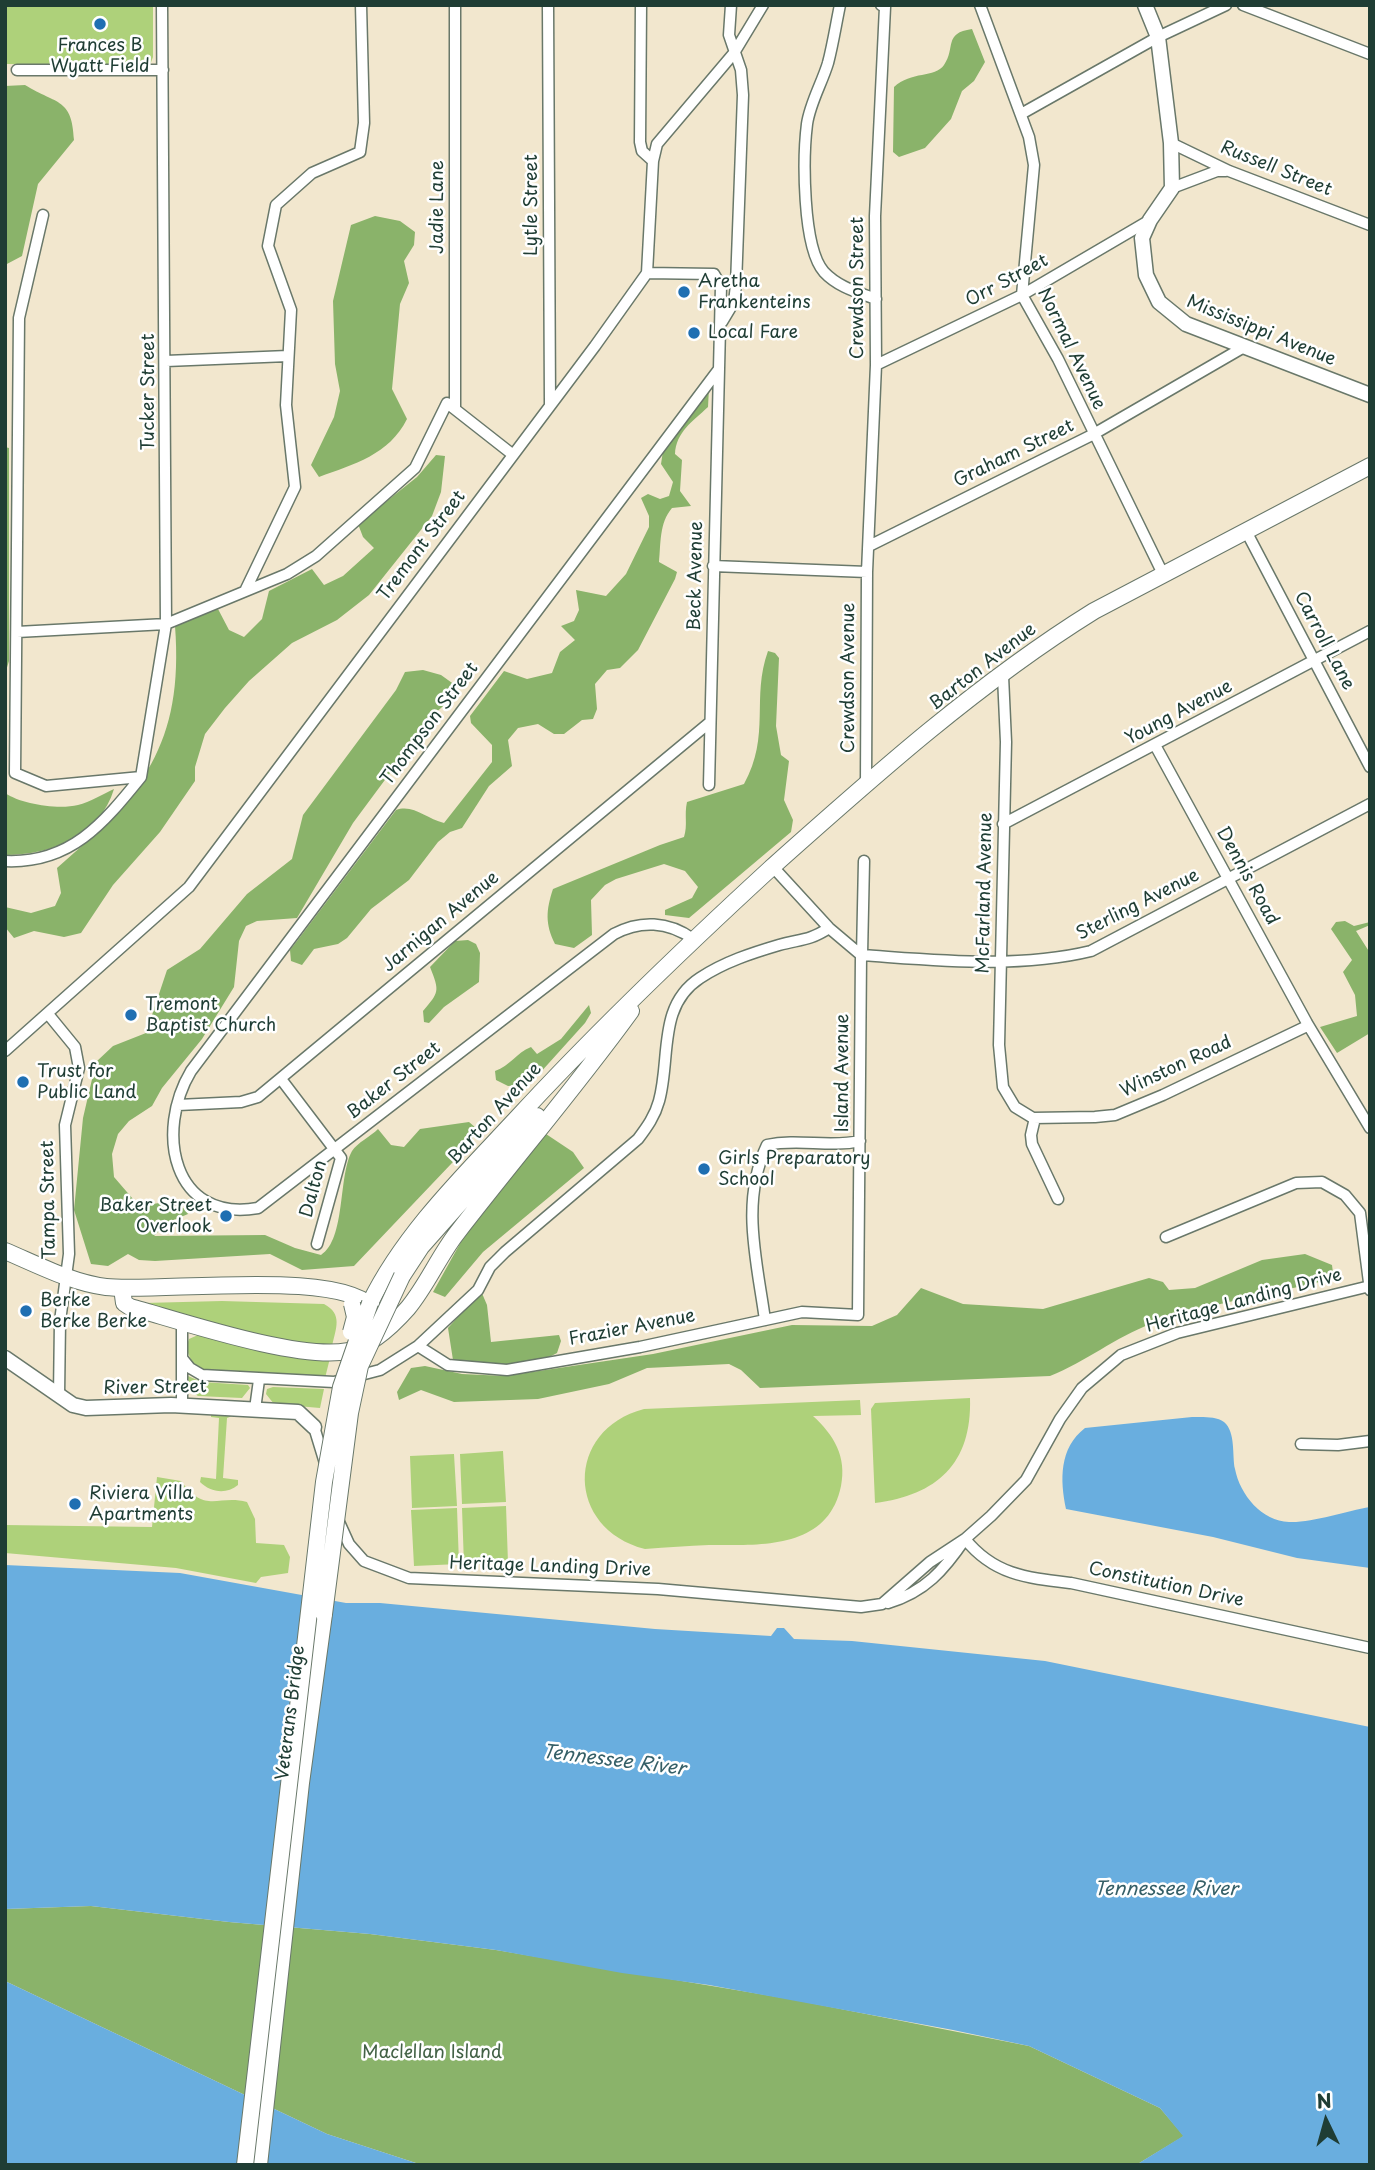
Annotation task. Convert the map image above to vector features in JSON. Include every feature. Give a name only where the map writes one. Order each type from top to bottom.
[{"type":"main road","name":"Barton Avenue","points":[[370,1303],[409,1241],[574,1055],[693,939],[866,784],[1059,633],[1163,574],[1370,466]]},
{"type":"main road","name":"Barton Avenue","points":[[402,1276],[446,1218],[631,1011],[666,966]]},
{"type":"main road","points":[[122,1287],[124,1303],[130,1307],[182,1322],[315,1352],[349,1351],[374,1339],[408,1307],[440,1254],[576,1086],[631,1011]]},
{"type":"main road","points":[[5,1251],[67,1276],[104,1287],[317,1287],[344,1291],[370,1303],[380,1319]]},
{"type":"main road","name":"Veterans Bridge","points":[[259,2165],[301,1783],[350,1413],[360,1366],[402,1276]]},
{"type":"main road","points":[[317,1287],[340,1295],[352,1304],[355,1317],[331,1407],[324,1482]]},
{"type":"main road","name":"Veterans Bridge","points":[[245,2165],[324,1482],[341,1387],[370,1303]]},
{"type":"street","name":"Tucker Street","points":[[141,777],[166,624],[162,5]]},
{"type":"street","points":[[246,589],[295,487],[286,405],[291,310],[268,246],[276,205],[312,173],[360,152],[364,123],[361,5]]},
{"type":"street","name":"Jadie Lane","points":[[455,5],[455,408]]},
{"type":"street","name":"Lytle Street","points":[[548,5],[550,404]]},
{"type":"street","points":[[641,5],[640,142],[642,151],[653,161]]},
{"type":"street","points":[[721,324],[734,302],[736,285],[743,95],[741,70],[729,35],[732,5]]},
{"type":"street","points":[[719,369],[722,293],[718,277],[647,273],[653,161],[657,144],[668,127],[734,53],[764,5]]},
{"type":"street","points":[[840,5],[828,64],[807,122],[804,180],[808,217],[811,241],[822,270],[844,288],[876,299]]},
{"type":"street","name":"Crewdson Street","points":[[867,572],[876,365],[876,216],[885,7],[881,5]]},
{"type":"street","name":"Normal Avenue","points":[[980,5],[1021,114],[1034,165],[1022,295],[1058,359],[1092,435],[1163,574]]},
{"type":"street","points":[[1145,5],[1158,37],[1171,143],[1172,188],[1217,171],[1229,171]]},
{"type":"street","points":[[1021,114],[1158,37],[1226,5]]},
{"type":"street","points":[[1243,5],[1370,54]]},
{"type":"street","points":[[17,70],[163,71]]},
{"type":"street","name":"Russell Street","points":[[1171,143],[1229,171],[1370,225]]},
{"type":"street","name":"Mississippi Avenue","points":[[1172,188],[1150,220],[1142,238],[1142,259],[1159,302],[1186,324],[1370,395]]},
{"type":"street","points":[[43,215],[19,318],[15,773],[46,786],[141,777]]},
{"type":"street","name":"Orr Street","points":[[876,365],[1022,295],[1150,220]]},
{"type":"street","name":"Tremont Street","points":[[5,1051],[189,887],[647,273]]},
{"type":"street","name":"Graham Street","points":[[869,546],[1092,435],[1244,347]]},
{"type":"street","points":[[166,361],[288,356]]},
{"type":"street","name":"Beck Avenue","points":[[709,785],[719,369]]},
{"type":"street","name":"Thompson Street","points":[[178,1105],[184,1083],[191,1071],[719,369]]},
{"type":"street","points":[[17,632],[166,624],[287,574],[316,556],[415,468],[447,403],[512,454]]},
{"type":"street","name":"Carroll Lane","points":[[1246,531],[1370,767]]},
{"type":"street","points":[[713,566],[867,572]]},
{"type":"street","name":"Crewdson Avenue","points":[[866,784],[867,572]]},
{"type":"street","name":"Young Avenue","points":[[1003,824],[1370,631]]},
{"type":"street","name":"McFarland Avenue","points":[[1003,676],[1006,742],[999,1045],[1003,1087],[1015,1107],[1035,1118]]},
{"type":"street","name":"Jarnigan Avenue","points":[[178,1105],[251,1100],[281,1079],[709,723]]},
{"type":"street","name":"Dennis Road","points":[[1155,745],[1307,1023],[1369,1122]]},
{"type":"street","points":[[5,860],[30,862],[58,853],[83,839],[113,811],[141,777]]},
{"type":"street","name":"Sterling Avenue","points":[[862,955],[1002,961],[1064,958],[1091,951],[1370,804]]},
{"type":"street","name":"Island Avenue","points":[[858,1315],[864,861]]},
{"type":"street","points":[[773,867],[829,928],[862,955]]},
{"type":"street","name":"Baker Street","points":[[178,1105],[173,1147],[176,1167],[188,1186],[208,1203],[229,1210],[258,1208],[614,934],[632,924],[660,925],[681,931],[693,939]]},
{"type":"street","points":[[182,1358],[202,1375],[334,1382],[358,1378],[380,1370],[418,1346],[478,1290],[490,1266],[638,1139],[653,1118],[659,1099],[669,1022],[685,989],[701,977],[745,955],[811,939],[829,928]]},
{"type":"street","name":"Tampa Street","points":[[48,1014],[79,1058],[64,1138],[67,1276],[60,1321],[59,1396]]},
{"type":"street","name":"Winston Road","points":[[1035,1118],[1115,1115],[1305,1027],[1307,1023]]},
{"type":"street","name":"Dalton","points":[[281,1079],[341,1158],[317,1244]]},
{"type":"street","points":[[1035,1118],[1032,1144],[1058,1199]]},
{"type":"street","points":[[765,1320],[751,1228],[757,1174],[767,1145],[788,1140],[845,1145],[860,1142]]},
{"type":"street","points":[[1166,1237],[1296,1183],[1322,1182],[1345,1195],[1360,1213],[1369,1287]]},
{"type":"street","points":[[1360,1213],[1370,1203]]},
{"type":"street","name":"Heritage Landing Drive","points":[[314,1427],[334,1511],[349,1544],[364,1562],[383,1570],[409,1578],[447,1581],[658,1589],[861,1607],[882,1604],[930,1562],[965,1539],[1026,1480],[1060,1419],[1082,1388],[1121,1355],[1177,1334],[1369,1287]]},
{"type":"street","name":"Frazier Avenue","points":[[418,1346],[448,1366],[507,1370],[640,1347],[802,1312],[858,1315]]},
{"type":"street","points":[[182,1322],[182,1405]]},
{"type":"street","name":"River Street","points":[[5,1358],[73,1405],[86,1408],[182,1405],[298,1412],[314,1427]]},
{"type":"street","points":[[255,1409],[259,1380]]},
{"type":"street","points":[[1301,1444],[1338,1445],[1370,1441]]},
{"type":"street","name":"Constitution Drive","points":[[965,1539],[980,1557],[998,1568],[1035,1579],[1071,1583],[1370,1648]]},
{"type":"green space","points":[[5,5],[153,5],[153,57],[150,65],[5,64]]},
{"type":"green space","points":[[972,29],[985,62],[974,81],[962,91],[951,119],[925,148],[899,157],[893,152],[894,87],[908,79],[940,69],[957,34]]},
{"type":"green space","points":[[25,85],[66,109],[73,126],[74,140],[38,184],[22,256],[5,265],[5,86]]},
{"type":"green space","points":[[375,216],[400,221],[415,232],[414,245],[404,261],[409,283],[400,304],[392,389],[407,419],[391,441],[380,450],[319,477],[311,465],[334,417],[340,391],[335,364],[333,301],[351,225]]},
{"type":"green space","points":[[709,388],[708,407],[686,428],[676,446],[675,454],[682,460],[680,491],[691,506],[672,508],[668,514],[661,534],[659,562],[677,572],[675,579],[638,650],[620,668],[607,670],[595,684],[597,709],[593,719],[582,720],[564,734],[554,734],[538,724],[518,728],[508,740],[512,766],[489,786],[462,828],[450,832],[438,842],[409,880],[371,909],[347,938],[338,944],[314,949],[302,965],[291,961],[290,950],[396,810],[414,810],[444,823],[492,762],[492,745],[471,723],[470,716],[504,671],[527,679],[552,673],[560,652],[575,640],[561,626],[574,621],[579,610],[576,590],[606,596],[626,574],[649,527],[649,516],[641,498],[648,494],[660,499],[669,496],[673,482],[661,464],[663,451]]},
{"type":"green space","points":[[5,447],[9,448],[9,661],[5,674]]},
{"type":"green space","points":[[436,455],[445,456],[441,492],[432,516],[369,595],[337,620],[292,643],[249,681],[225,708],[205,734],[195,767],[195,781],[160,832],[113,885],[81,933],[64,937],[34,931],[14,938],[5,927],[5,907],[31,913],[55,906],[61,893],[57,868],[113,816],[151,764],[164,735],[172,703],[176,667],[175,626],[218,609],[229,630],[244,637],[262,619],[269,591],[312,569],[324,585],[343,576],[374,548],[363,537],[358,524],[417,477]]},
{"type":"green space","points":[[768,651],[779,658],[776,726],[781,755],[789,761],[784,800],[793,820],[791,832],[689,918],[665,915],[665,910],[692,898],[698,887],[685,871],[664,864],[605,885],[591,900],[592,935],[574,948],[555,944],[549,930],[548,917],[553,889],[684,837],[687,802],[744,784],[757,749],[761,685]]},
{"type":"green space","points":[[423,670],[441,675],[455,685],[450,700],[433,715],[353,823],[297,918],[257,921],[246,926],[239,941],[234,987],[202,1039],[162,1088],[152,1106],[129,1121],[118,1134],[112,1154],[114,1177],[139,1206],[173,1203],[184,1208],[188,1214],[169,1222],[154,1236],[265,1235],[295,1248],[321,1255],[334,1236],[352,1151],[378,1129],[391,1145],[404,1147],[420,1129],[469,1122],[476,1128],[471,1143],[354,1266],[302,1270],[270,1254],[155,1261],[139,1260],[128,1254],[108,1266],[91,1264],[74,1210],[83,1118],[96,1062],[113,1046],[146,1033],[167,970],[200,949],[247,894],[292,859],[303,815],[396,690],[405,672]]},
{"type":"green space","points":[[114,789],[98,819],[72,840],[39,851],[5,855],[5,793],[30,803],[60,807],[83,804]]},
{"type":"green space","points":[[1345,921],[1354,926],[1370,922],[1370,925],[1356,931],[1370,953],[1370,1033],[1337,1053],[1320,1027],[1357,1016],[1355,995],[1343,972],[1352,960],[1331,929],[1336,922]]},
{"type":"green space","points":[[468,940],[476,944],[480,953],[479,982],[444,1007],[429,1023],[424,1022],[423,1011],[436,991],[430,967],[455,941]]},
{"type":"green space","points":[[589,1005],[591,1013],[585,1023],[530,1084],[508,1086],[496,1080],[495,1071],[526,1050],[531,1047],[537,1054],[561,1039]]},
{"type":"green space","points":[[546,1134],[573,1152],[584,1168],[483,1252],[445,1297],[433,1292],[462,1240]]},
{"type":"green space","points":[[1305,1254],[1332,1265],[1333,1273],[1324,1281],[1215,1305],[1151,1324],[1050,1376],[760,1388],[741,1370],[729,1364],[647,1368],[609,1384],[538,1399],[454,1402],[421,1390],[399,1400],[397,1392],[411,1368],[425,1366],[462,1374],[505,1376],[653,1354],[792,1325],[872,1326],[897,1315],[921,1288],[963,1304],[1043,1309],[1149,1278],[1163,1282],[1169,1290],[1195,1288],[1262,1260]]},
{"type":"green space","points":[[481,1291],[487,1305],[491,1342],[559,1335],[561,1341],[557,1353],[533,1362],[519,1363],[492,1364],[453,1360],[448,1328]]},
{"type":"green space","points":[[222,1301],[324,1304],[334,1312],[337,1322],[332,1346],[296,1343],[143,1307],[144,1303]]},
{"type":"green space","points":[[198,1335],[330,1358],[325,1378],[201,1370],[194,1367],[186,1348],[189,1339]]},
{"type":"green space","points":[[188,1376],[202,1382],[248,1385],[250,1388],[242,1398],[198,1396],[189,1390]]},
{"type":"green space","points":[[267,1389],[324,1389],[320,1408],[274,1404],[266,1394]]},
{"type":"green space","points":[[970,1398],[965,1441],[946,1472],[933,1484],[916,1492],[875,1503],[871,1409],[875,1403]]},
{"type":"green space","points":[[860,1400],[861,1415],[813,1416],[837,1447],[842,1465],[841,1486],[834,1507],[822,1522],[807,1533],[789,1540],[749,1545],[645,1549],[619,1538],[600,1522],[589,1501],[585,1479],[588,1457],[599,1437],[618,1420],[644,1409]]},
{"type":"green space","points":[[211,1412],[235,1415],[227,1418],[223,1478],[238,1480],[238,1485],[223,1491],[213,1490],[200,1482],[201,1477],[216,1479],[219,1418],[211,1417]]},
{"type":"green space","points":[[503,1451],[506,1502],[462,1504],[460,1454]]},
{"type":"green space","points":[[454,1454],[457,1506],[412,1508],[410,1456]]},
{"type":"green space","points":[[157,1477],[181,1481],[198,1498],[205,1500],[247,1502],[255,1519],[256,1543],[284,1545],[290,1557],[288,1573],[261,1577],[256,1583],[176,1568],[5,1553],[5,1525],[152,1527]]},
{"type":"green space","points":[[506,1506],[508,1563],[464,1565],[462,1508]]},
{"type":"green space","points":[[457,1508],[459,1564],[414,1566],[411,1510]]},
{"type":"green space","name":"Maclellan Island","points":[[91,1906],[229,1922],[370,1934],[496,1950],[790,1999],[1029,2046],[1160,2108],[1184,2136],[1136,2165],[422,2165],[327,2134],[5,1981],[5,1909]]},
{"type":"water","points":[[1192,1417],[1217,1419],[1228,1426],[1235,1469],[1242,1488],[1254,1505],[1270,1517],[1279,1521],[1298,1522],[1370,1507],[1370,1568],[1297,1558],[1213,1537],[1066,1509],[1063,1476],[1066,1455],[1076,1436],[1085,1428]]},
{"type":"water","name":"Tennessee River","points":[[5,1565],[180,1573],[346,1603],[380,1603],[655,1629],[771,1636],[777,1628],[784,1628],[794,1639],[852,1641],[1045,1661],[1370,1727],[1370,2165],[1136,2165],[1183,2136],[1160,2108],[1029,2046],[953,2030],[709,1985],[622,1973],[496,1950],[370,1934],[229,1922],[91,1906],[5,1909]]},
{"type":"water","points":[[5,1981],[327,2134],[422,2165],[5,2165]]},
{"type":"place","name":"Frances B Wyatt Field","points":[[100,24]]},
{"type":"place","name":"Aretha Frankenteins","points":[[684,292]]},
{"type":"place","name":"Local Fare","points":[[694,333]]},
{"type":"place","name":"Tremont Baptist Church","points":[[131,1015]]},
{"type":"place","name":"Trust for Public Land","points":[[23,1082]]},
{"type":"place","name":"Girls Preparatory School","points":[[704,1169]]},
{"type":"place","name":"Baker Street Overlook","points":[[226,1216]]},
{"type":"place","name":"Berke Berke Berke","points":[[26,1311]]},
{"type":"place","name":"Riviera Villa Apartments","points":[[75,1504]]}]
